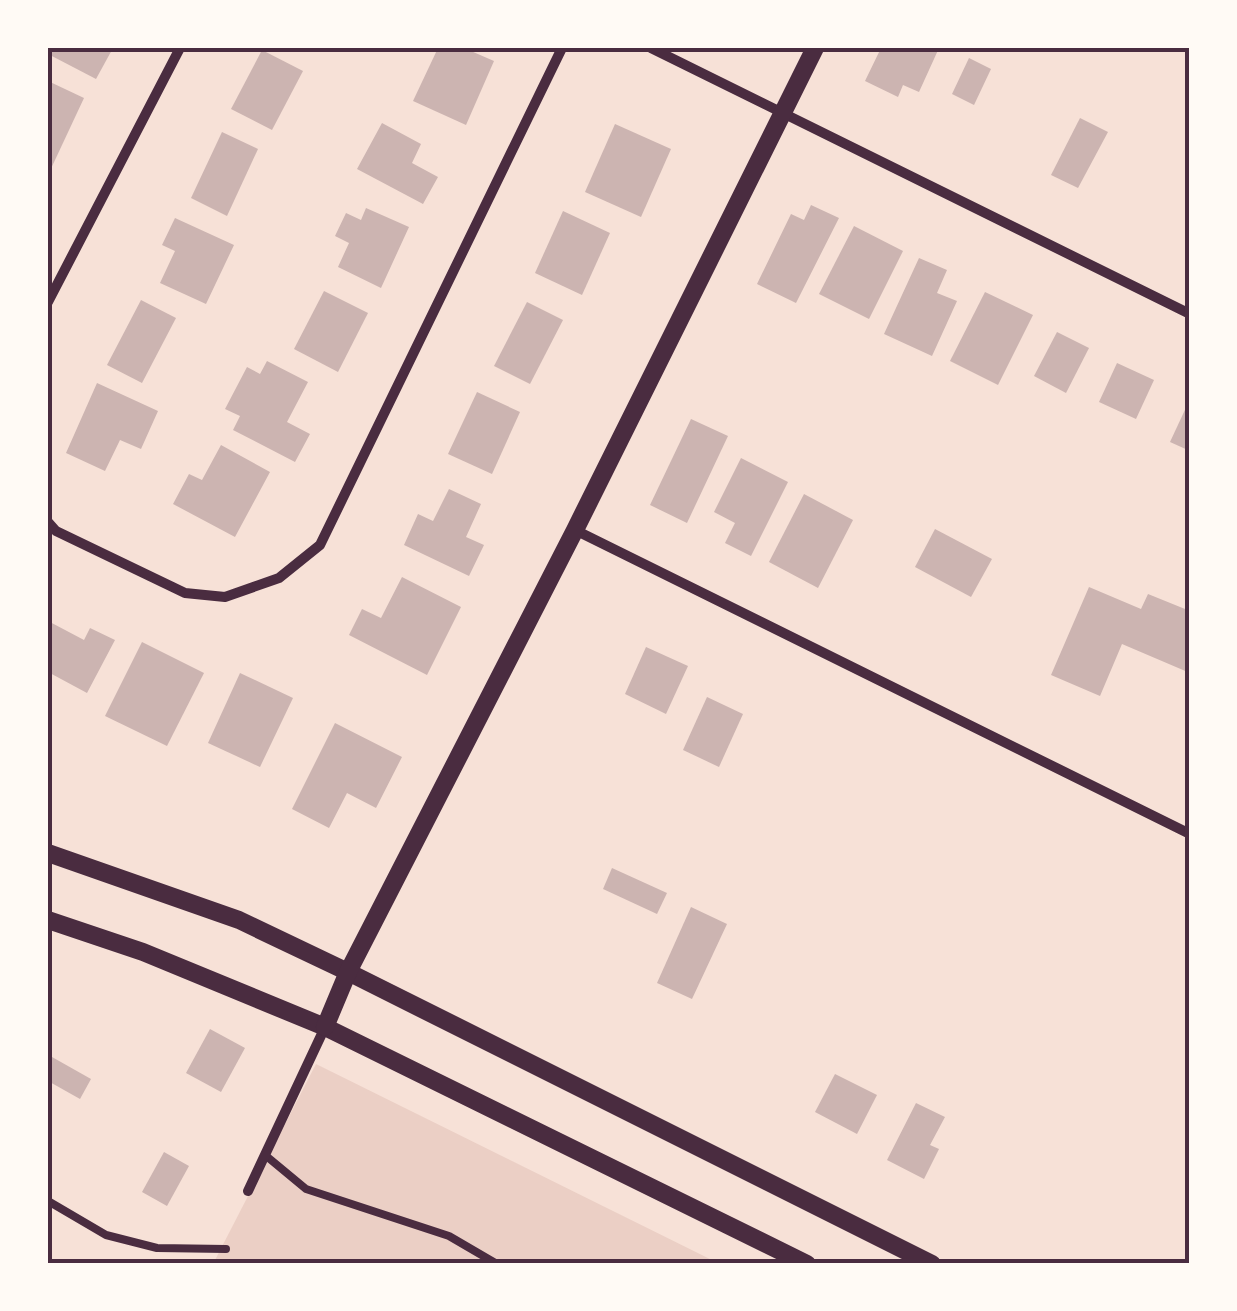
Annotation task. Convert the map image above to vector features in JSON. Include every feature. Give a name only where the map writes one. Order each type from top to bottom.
[{"type":"street","points":[[48,302],[180,48]]},
{"type":"street","points":[[48,522],[56,530],[185,594],[225,596],[279,578],[320,545],[562,48]]},
{"type":"street","points":[[651,48],[1190,314]]},
{"type":"street","points":[[248,1191],[348,972],[575,530],[814,48]]},
{"type":"street","points":[[575,530],[1190,834]]},
{"type":"street","points":[[48,853],[238,920],[932,1264]]},
{"type":"street","points":[[48,920],[143,952],[325,1027],[807,1264]]},
{"type":"lane","points":[[266,1155],[306,1188],[449,1236],[497,1264]]},
{"type":"lane","points":[[48,1201],[106,1235],[157,1248],[226,1249]]},
{"type":"shaded area","points":[[316,1064],[718,1263],[213,1264]]},
{"type":"building","points":[[48,48],[113,48],[96,79],[48,54]]},
{"type":"building","points":[[438,48],[464,48],[494,61],[466,125],[413,101]]},
{"type":"building","points":[[881,48],[939,48],[919,92],[903,85],[898,97],[865,81]]},
{"type":"building","points":[[262,50],[303,71],[272,130],[231,109]]},
{"type":"building","points":[[969,58],[991,69],[974,105],[952,94]]},
{"type":"building","points":[[48,81],[84,98],[48,175]]},
{"type":"building","points":[[1080,118],[1108,132],[1078,188],[1051,175]]},
{"type":"building","points":[[382,123],[421,144],[412,163],[438,177],[423,204],[357,169]]},
{"type":"building","points":[[615,124],[671,149],[641,217],[585,192]]},
{"type":"building","points":[[222,132],[258,149],[227,216],[191,198]]},
{"type":"building","points":[[811,205],[839,218],[796,303],[757,284],[791,214],[804,220]]},
{"type":"building","points":[[366,208],[409,227],[381,288],[338,267],[349,243],[335,236],[346,213],[361,220]]},
{"type":"building","points":[[563,211],[610,233],[582,295],[535,273]]},
{"type":"building","points":[[175,218],[234,245],[206,304],[160,283],[175,251],[162,245]]},
{"type":"building","points":[[854,226],[903,251],[869,319],[819,294]]},
{"type":"building","points":[[919,258],[947,270],[937,293],[957,301],[932,356],[884,334]]},
{"type":"building","points":[[324,291],[368,313],[338,372],[294,349]]},
{"type":"building","points":[[985,292],[1033,315],[998,385],[950,361]]},
{"type":"building","points":[[141,300],[176,318],[142,383],[107,365]]},
{"type":"building","points":[[527,302],[563,320],[530,384],[494,366]]},
{"type":"building","points":[[1057,332],[1089,348],[1066,393],[1034,376]]},
{"type":"building","points":[[267,361],[308,382],[287,422],[310,434],[295,462],[233,430],[240,416],[225,409],[247,367],[260,374]]},
{"type":"building","points":[[1117,363],[1154,380],[1136,419],[1099,402]]},
{"type":"building","points":[[97,383],[158,411],[141,449],[120,440],[105,471],[66,453]]},
{"type":"building","points":[[477,392],[520,412],[492,474],[448,454]]},
{"type":"building","points":[[1190,399],[1190,451],[1170,442]]},
{"type":"building","points":[[691,419],[728,436],[687,523],[650,505]]},
{"type":"building","points":[[221,445],[270,472],[235,537],[173,504],[189,474],[202,480]]},
{"type":"building","points":[[741,458],[788,482],[751,556],[725,543],[735,523],[714,512]]},
{"type":"building","points":[[449,489],[481,504],[466,537],[484,545],[469,576],[404,545],[418,514],[433,521]]},
{"type":"building","points":[[804,494],[853,520],[818,588],[769,562]]},
{"type":"building","points":[[935,529],[992,559],[971,597],[915,567]]},
{"type":"building","points":[[402,577],[461,607],[427,675],[349,635],[362,609],[381,618]]},
{"type":"building","points":[[1089,587],[1141,609],[1148,594],[1190,611],[1190,673],[1122,644],[1100,696],[1051,675]]},
{"type":"building","points":[[48,621],[84,640],[90,628],[115,640],[87,693],[48,672]]},
{"type":"building","points":[[142,642],[204,673],[167,746],[105,716]]},
{"type":"building","points":[[646,647],[688,666],[666,714],[625,694]]},
{"type":"building","points":[[240,673],[293,698],[260,767],[208,743]]},
{"type":"building","points":[[707,697],[743,714],[719,767],[683,750]]},
{"type":"building","points":[[335,723],[402,757],[376,808],[347,793],[329,828],[292,809]]},
{"type":"building","points":[[612,868],[667,893],[657,914],[603,889]]},
{"type":"building","points":[[691,907],[727,924],[692,999],[657,983]]},
{"type":"building","points":[[210,1029],[245,1048],[221,1092],[186,1073]]},
{"type":"building","points":[[52,1057],[91,1079],[80,1099],[48,1081]]},
{"type":"building","points":[[835,1074],[877,1095],[857,1134],[815,1112]]},
{"type":"building","points":[[916,1103],[945,1117],[930,1145],[939,1149],[924,1179],[887,1160]]},
{"type":"building","points":[[164,1152],[189,1166],[167,1206],[142,1192]]}]
